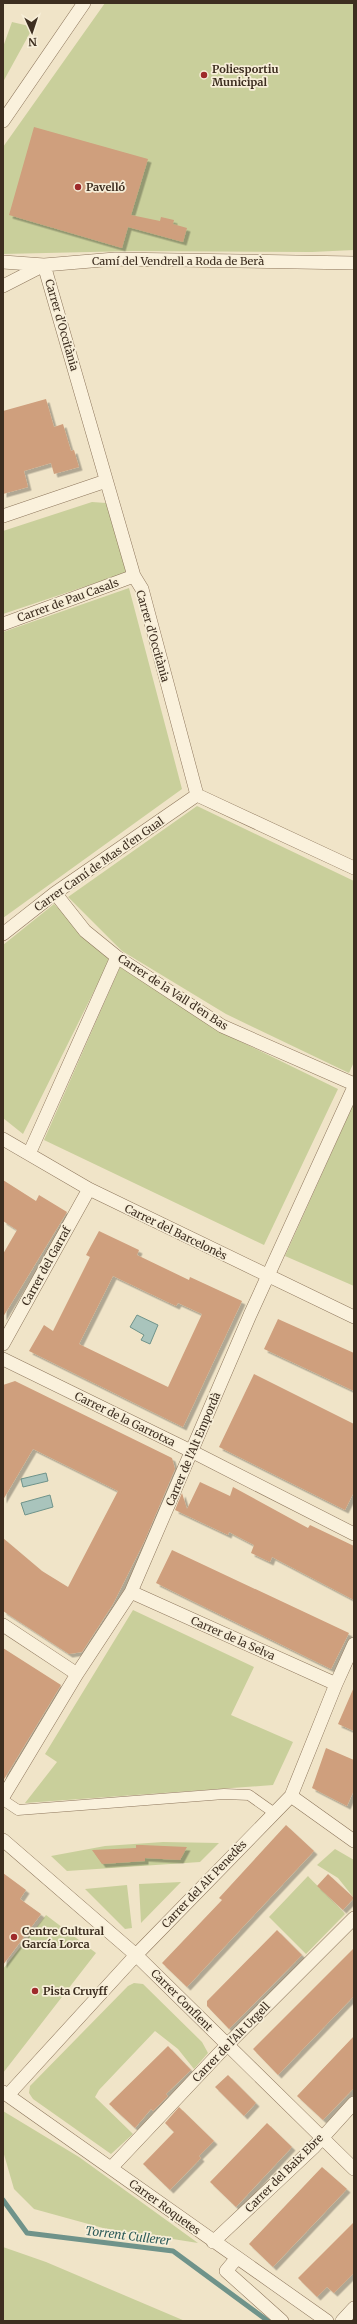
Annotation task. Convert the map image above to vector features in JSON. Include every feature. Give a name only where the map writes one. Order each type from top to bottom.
[{"type":"street","points":[[3,121],[84,3]]},
{"type":"street","name":"Camí del Vendrell a Roda de Berà","points":[[3,262],[44,265],[115,259],[354,263]]},
{"type":"street","points":[[3,286],[44,265]]},
{"type":"street","name":"Carrer d'Occitània","points":[[44,265],[134,576],[142,589],[196,795]]},
{"type":"street","points":[[3,516],[106,480]]},
{"type":"street","name":"Carrer de Pau Casals","points":[[3,624],[134,576]]},
{"type":"street","points":[[196,795],[354,868]]},
{"type":"street","name":"Carrer Camí de Mas d'en Gual","points":[[3,934],[55,893],[196,795]]},
{"type":"street","name":"Carrer de la Vall d'en Bas","points":[[55,893],[85,931],[117,957],[222,1026],[354,1085]]},
{"type":"street","points":[[29,1154],[117,957]]},
{"type":"street","name":"Carrer de l'Alt Empordà","points":[[3,1797],[77,1674],[131,1592],[193,1452],[267,1276],[354,1085]]},
{"type":"street","name":"Carrer del Barcelonès","points":[[3,1139],[90,1189],[267,1276],[354,1316]]},
{"type":"street","name":"Carrer del Garraf","points":[[3,1344],[90,1189]]},
{"type":"street","name":"Carrer de la Garrotxa","points":[[3,1359],[193,1452],[354,1534]]},
{"type":"street","name":"Carrer de la Selva","points":[[131,1592],[336,1684]]},
{"type":"street","points":[[3,1624],[77,1674]]},
{"type":"street","name":"Carrer del Alt Penedès","points":[[5,2093],[136,1955],[291,1796],[336,1684],[354,1644]]},
{"type":"street","points":[[3,1800],[18,1810],[224,1794],[249,1795],[274,1812]]},
{"type":"street","points":[[291,1796],[354,1841]]},
{"type":"street","name":"Carrer Conflent","points":[[3,1840],[136,1955],[354,2169]]},
{"type":"street","name":"Carrer de l'Alt Urgell","points":[[112,2168],[227,2046],[354,1918]]},
{"type":"street","name":"Carrer Roquetes","points":[[5,2093],[112,2168],[236,2259],[327,2321]]},
{"type":"street","name":"Carrer del Baix Ebre","points":[[213,2242],[313,2148],[321,2137],[354,2103]]},
{"type":"street","points":[[236,2259],[226,2271],[282,2321]]},
{"type":"street","points":[[342,2321],[354,2308]]},
{"type":"green space","name":"Poliesportiu Municipal","points":[[105,3],[354,3],[354,250],[312,252],[133,251],[3,254],[3,147]]},
{"type":"green space","points":[[12,22],[29,26],[31,31],[3,82],[3,47]]},
{"type":"green space","points":[[92,502],[106,503],[128,572],[3,614],[3,531]]},
{"type":"green space","points":[[129,588],[182,789],[3,918],[3,632]]},
{"type":"green space","points":[[197,806],[354,881],[354,1062],[349,1073],[226,1014],[122,951],[68,897]]},
{"type":"green space","points":[[54,904],[110,959],[23,1134],[3,1118],[3,945]]},
{"type":"green space","points":[[120,967],[225,1034],[338,1089],[264,1245],[44,1140]]},
{"type":"green space","points":[[354,1103],[354,1286],[285,1256]]},
{"type":"green space","points":[[133,1610],[254,1667],[231,1715],[293,1742],[273,1785],[25,1803],[57,1762],[45,1754]]},
{"type":"green space","points":[[163,1842],[219,1843],[200,1862],[67,1871],[51,1856],[105,1846]]},
{"type":"green space","points":[[335,1849],[354,1860],[354,1898],[338,1878],[317,1865]]},
{"type":"green space","points":[[308,1876],[345,1914],[306,1954],[269,1917]]},
{"type":"green space","points":[[181,1882],[141,1923],[139,1884]]},
{"type":"green space","points":[[127,1885],[132,1928],[125,1929],[85,1889]]},
{"type":"green space","name":"Pista Cruyff","points":[[46,1915],[96,1953],[3,2073],[3,1969]]},
{"type":"green space","points":[[134,1983],[143,1984],[202,2042],[208,2053],[194,2069],[178,2049],[155,2031],[99,2090],[95,2097],[133,2134],[111,2154],[33,2099],[29,2093],[30,2086],[128,1986]]},
{"type":"green space","points":[[3,2111],[79,2157],[198,2243],[103,2228],[34,2209],[14,2189],[3,2151]]},
{"type":"green space","points":[[3,2247],[46,2262],[185,2321],[3,2321]]},
{"type":"water","points":[[137,1315],[158,1325],[150,1344],[141,1340],[144,1335],[130,1327]]},
{"type":"water","points":[[46,1473],[48,1481],[23,1487],[21,1479]]},
{"type":"water","points":[[50,1495],[53,1507],[25,1515],[21,1503]]},
{"type":"building","name":"Pavelló","points":[[34,127],[148,159],[131,215],[160,221],[161,217],[174,220],[173,224],[187,228],[183,242],[128,227],[122,248],[9,215]]},
{"type":"building","points":[[46,399],[54,427],[63,424],[71,451],[74,450],[79,467],[54,474],[51,463],[24,471],[28,487],[3,494],[3,411]]},
{"type":"building","points":[[3,1180],[36,1201],[39,1195],[67,1212],[3,1317],[3,1254],[17,1230],[3,1221]]},
{"type":"building","points":[[99,1231],[139,1250],[137,1255],[189,1280],[190,1277],[242,1301],[183,1427],[29,1351],[44,1325],[53,1331],[90,1257],[86,1255]],"holes":[[[113,1276],[176,1306],[178,1303],[202,1314],[168,1387],[79,1344]]]},
{"type":"building","points":[[278,1319],[354,1353],[354,1391],[264,1349]]},
{"type":"building","points":[[254,1374],[354,1424],[354,1492],[345,1510],[219,1447]]},
{"type":"building","points":[[15,1381],[172,1458],[175,1469],[144,1542],[113,1604],[82,1652],[69,1654],[3,1611],[3,1538],[42,1571],[68,1587],[118,1491],[33,1449],[3,1500],[3,1385]]},
{"type":"building","points":[[200,1482],[230,1496],[233,1487],[308,1528],[310,1525],[354,1546],[354,1600],[272,1557],[270,1562],[251,1553],[254,1545],[229,1532],[228,1535],[175,1510],[182,1493],[187,1509]]},
{"type":"building","points":[[172,1550],[349,1633],[331,1669],[156,1583]]},
{"type":"building","points":[[3,1648],[61,1685],[3,1781]]},
{"type":"building","points":[[354,1687],[354,1731],[338,1724]]},
{"type":"building","points":[[326,1748],[354,1760],[354,1790],[347,1806],[312,1788]]},
{"type":"building","points":[[286,1825],[314,1851],[187,1987],[162,1963],[222,1900],[219,1898]]},
{"type":"building","points":[[136,1845],[187,1847],[180,1860],[145,1858],[145,1861],[102,1864],[92,1850],[136,1848]]},
{"type":"building","name":"Centre Cultural García Lorca","points":[[3,1873],[26,1890],[20,1899],[41,1914],[3,1965]]},
{"type":"building","points":[[328,1874],[354,1898],[343,1910],[317,1886]]},
{"type":"building","points":[[277,1930],[302,1955],[229,2029],[207,2006],[207,2001]]},
{"type":"building","points":[[354,1948],[354,1996],[278,2075],[253,2049]]},
{"type":"building","points":[[354,2036],[354,2088],[323,2120],[297,2096]]},
{"type":"building","points":[[168,2046],[191,2070],[166,2094],[168,2096],[153,2111],[151,2109],[135,2128],[109,2104]]},
{"type":"building","points":[[228,2075],[256,2103],[244,2116],[215,2087]]},
{"type":"building","points":[[179,2107],[214,2141],[199,2156],[201,2158],[170,2190],[143,2164],[174,2132],[165,2123]]},
{"type":"building","points":[[267,2123],[292,2147],[236,2207],[210,2182]]},
{"type":"building","points":[[322,2167],[347,2189],[273,2267],[249,2244]]},
{"type":"building","points":[[354,2222],[354,2273],[334,2293],[327,2287],[317,2297],[298,2278]]},
{"type":"waterway","name":"Torrent Cullerer","points":[[3,2200],[27,2233],[173,2251],[268,2321]]},
{"type":"place","name":"Poliesportiu Municipal","points":[[204,75]]},
{"type":"place","name":"Pavelló","points":[[78,187]]},
{"type":"place","name":"Centre Cultural García Lorca","points":[[14,1937]]},
{"type":"place","name":"Pista Cruyff","points":[[35,1991]]}]
